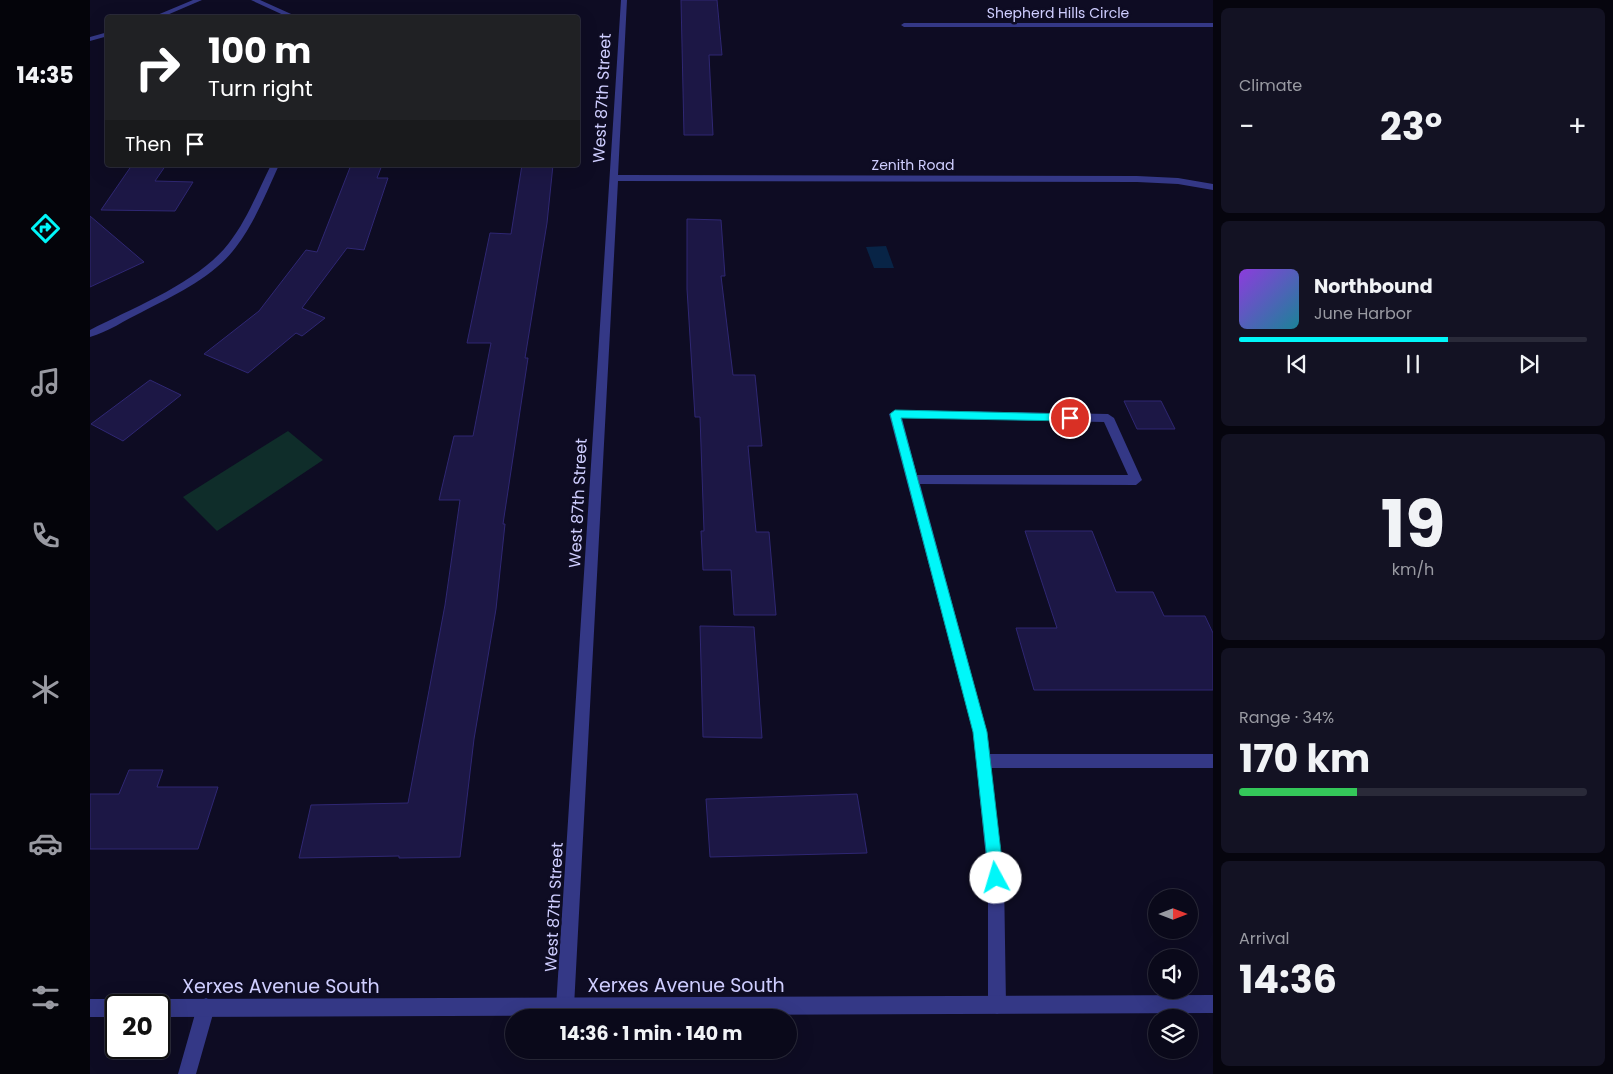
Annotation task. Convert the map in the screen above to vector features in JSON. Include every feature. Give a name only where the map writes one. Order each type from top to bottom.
[{"type":"street","points":[[161,15],[199,0]]},
{"type":"street","points":[[254,0],[290,15]]},
{"type":"street","name":"West 87th Street","points":[[564,1007],[624,0]]},
{"type":"street","name":"Shepherd Hills Circle","points":[[904,25],[1213,26]]},
{"type":"street","points":[[90,39],[105,35]]},
{"type":"street","points":[[90,334],[179,287],[207,268],[231,248],[244,228],[274,167]]},
{"type":"street","name":"Zenith Road","points":[[613,178],[1137,179],[1178,181],[1213,187]]},
{"type":"street","points":[[912,479],[1136,480],[1108,418],[895,414],[912,479],[980,732],[996,878],[997,1005]]},
{"type":"street","points":[[983,761],[1213,761]]},
{"type":"street","name":"Xerxes Avenue South","points":[[170,1008],[1213,1004]]},
{"type":"street","points":[[187,1074],[206,1007]]},
{"type":"street","points":[[90,1008],[105,1008]]},
{"type":"green space","points":[[288,431],[323,460],[217,531],[183,497]]},
{"type":"water","points":[[886,246],[894,268],[874,268],[866,247]]},
{"type":"building","points":[[681,0],[717,0],[722,55],[709,55],[713,135],[684,135]]},
{"type":"building","points":[[131,167],[165,167],[155,181],[193,182],[175,211],[101,210]]},
{"type":"building","points":[[350,167],[381,167],[377,178],[388,178],[364,250],[347,248],[302,308],[325,318],[302,336],[296,333],[248,373],[204,354],[259,311],[306,250],[317,252]]},
{"type":"building","points":[[522,167],[553,167],[547,223],[525,358],[528,358],[503,524],[505,524],[496,609],[474,739],[460,857],[299,858],[311,805],[408,803],[445,605],[460,500],[439,500],[454,436],[473,436],[491,343],[467,343],[490,233],[511,234]]},
{"type":"building","points":[[90,216],[144,262],[90,287]]},
{"type":"building","points":[[687,219],[721,220],[725,276],[721,276],[733,375],[755,375],[762,446],[748,446],[756,532],[769,532],[776,615],[734,615],[731,570],[703,570],[701,531],[704,531],[700,417],[695,417],[687,289]]},
{"type":"building","points":[[150,380],[181,395],[123,441],[91,424]]},
{"type":"building","points":[[1124,401],[1161,401],[1175,429],[1137,429]]},
{"type":"building","points":[[1025,531],[1092,531],[1116,592],[1153,592],[1164,616],[1205,616],[1213,633],[1213,690],[1034,690],[1016,628],[1057,628]]},
{"type":"building","points":[[700,626],[754,627],[762,738],[703,737]]},
{"type":"building","points":[[129,770],[163,770],[157,787],[218,787],[198,849],[90,849],[90,794],[119,794]]},
{"type":"building","points":[[857,794],[867,853],[710,857],[706,799]]},
{"type":"route","points":[[996,878],[980,732],[895,414],[1070,418]]}]
